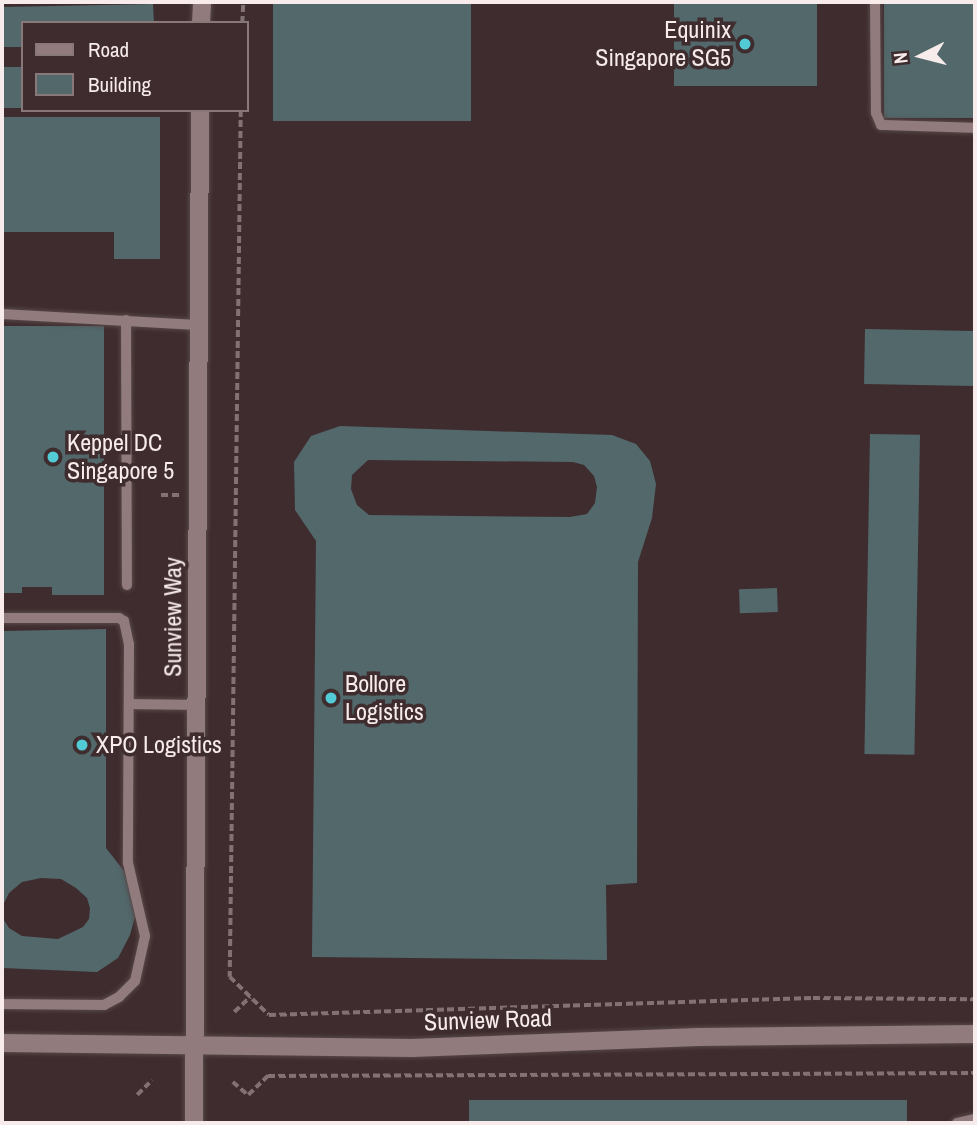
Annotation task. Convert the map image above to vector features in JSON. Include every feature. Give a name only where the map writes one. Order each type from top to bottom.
[{"type":"street","points":[[201,21],[202,2]]},
{"type":"street","name":"Sunview Way","points":[[194,1123],[200,112]]},
{"type":"street","name":"Sunview Road","points":[[2,1043],[412,1048],[698,1037],[975,1034]]},
{"type":"lane","points":[[875,2],[876,113],[881,125],[975,128]]},
{"type":"lane","points":[[2,314],[197,325]]},
{"type":"lane","points":[[126,320],[127,585]]},
{"type":"lane","points":[[2,618],[119,618],[124,621],[129,644],[128,863],[145,936],[135,981],[118,997],[104,1004],[2,1004]]},
{"type":"lane","points":[[129,704],[198,705]]},
{"type":"lane","points":[[957,1123],[975,1119]]},
{"type":"path","points":[[242,21],[243,2]]},
{"type":"path","points":[[241,112],[230,977],[269,1015],[813,998],[975,999]]},
{"type":"path","points":[[234,1012],[250,997]]},
{"type":"path","points":[[233,1082],[248,1095],[268,1076],[975,1073]]},
{"type":"path","points":[[137,1095],[152,1080]]},
{"type":"building","points":[[273,2],[471,2],[471,121],[273,121]]},
{"type":"building","name":"Equinix Singapore SG5","points":[[674,2],[817,2],[817,86],[674,86]]},
{"type":"building","points":[[884,2],[975,2],[975,118],[884,118]]},
{"type":"building","points":[[153,4],[154,21],[21,21],[21,47],[2,47],[2,7]]},
{"type":"building","points":[[2,67],[21,67],[21,108],[2,108]]},
{"type":"building","points":[[2,117],[160,117],[160,259],[114,259],[114,232],[2,232]]},
{"type":"building","name":"Keppel DC Singapore 5","points":[[2,326],[104,326],[104,595],[52,595],[52,587],[22,587],[22,593],[2,593]]},
{"type":"building","points":[[865,329],[975,331],[974,386],[864,384]]},
{"type":"building","points":[[340,426],[612,435],[636,444],[650,461],[656,484],[652,518],[638,562],[637,883],[606,885],[607,960],[312,957],[316,541],[295,510],[294,462],[311,436]],"holes":[[[368,460],[573,462],[584,465],[594,476],[597,487],[595,503],[587,514],[570,517],[369,515],[357,505],[351,489],[352,475]]]},
{"type":"building","points":[[870,434],[920,435],[914,755],[864,754]]},
{"type":"building","points":[[777,588],[778,612],[740,613],[739,589]]},
{"type":"building","points":[[106,629],[106,848],[124,871],[134,895],[136,913],[130,935],[118,958],[97,972],[2,968],[2,917],[9,928],[22,936],[58,939],[83,927],[89,919],[90,908],[87,898],[76,888],[61,879],[41,878],[22,882],[9,893],[2,907],[2,631]]},
{"type":"building","points":[[469,1100],[907,1100],[907,1123],[469,1123]]},
{"type":"place","name":"Equinix Singapore SG5","points":[[745,44]]},
{"type":"place","name":"Keppel DC Singapore 5","points":[[53,457]]},
{"type":"place","name":"Bollore Logistics","points":[[331,698]]},
{"type":"place","name":"XPO Logistics","points":[[82,745]]}]
